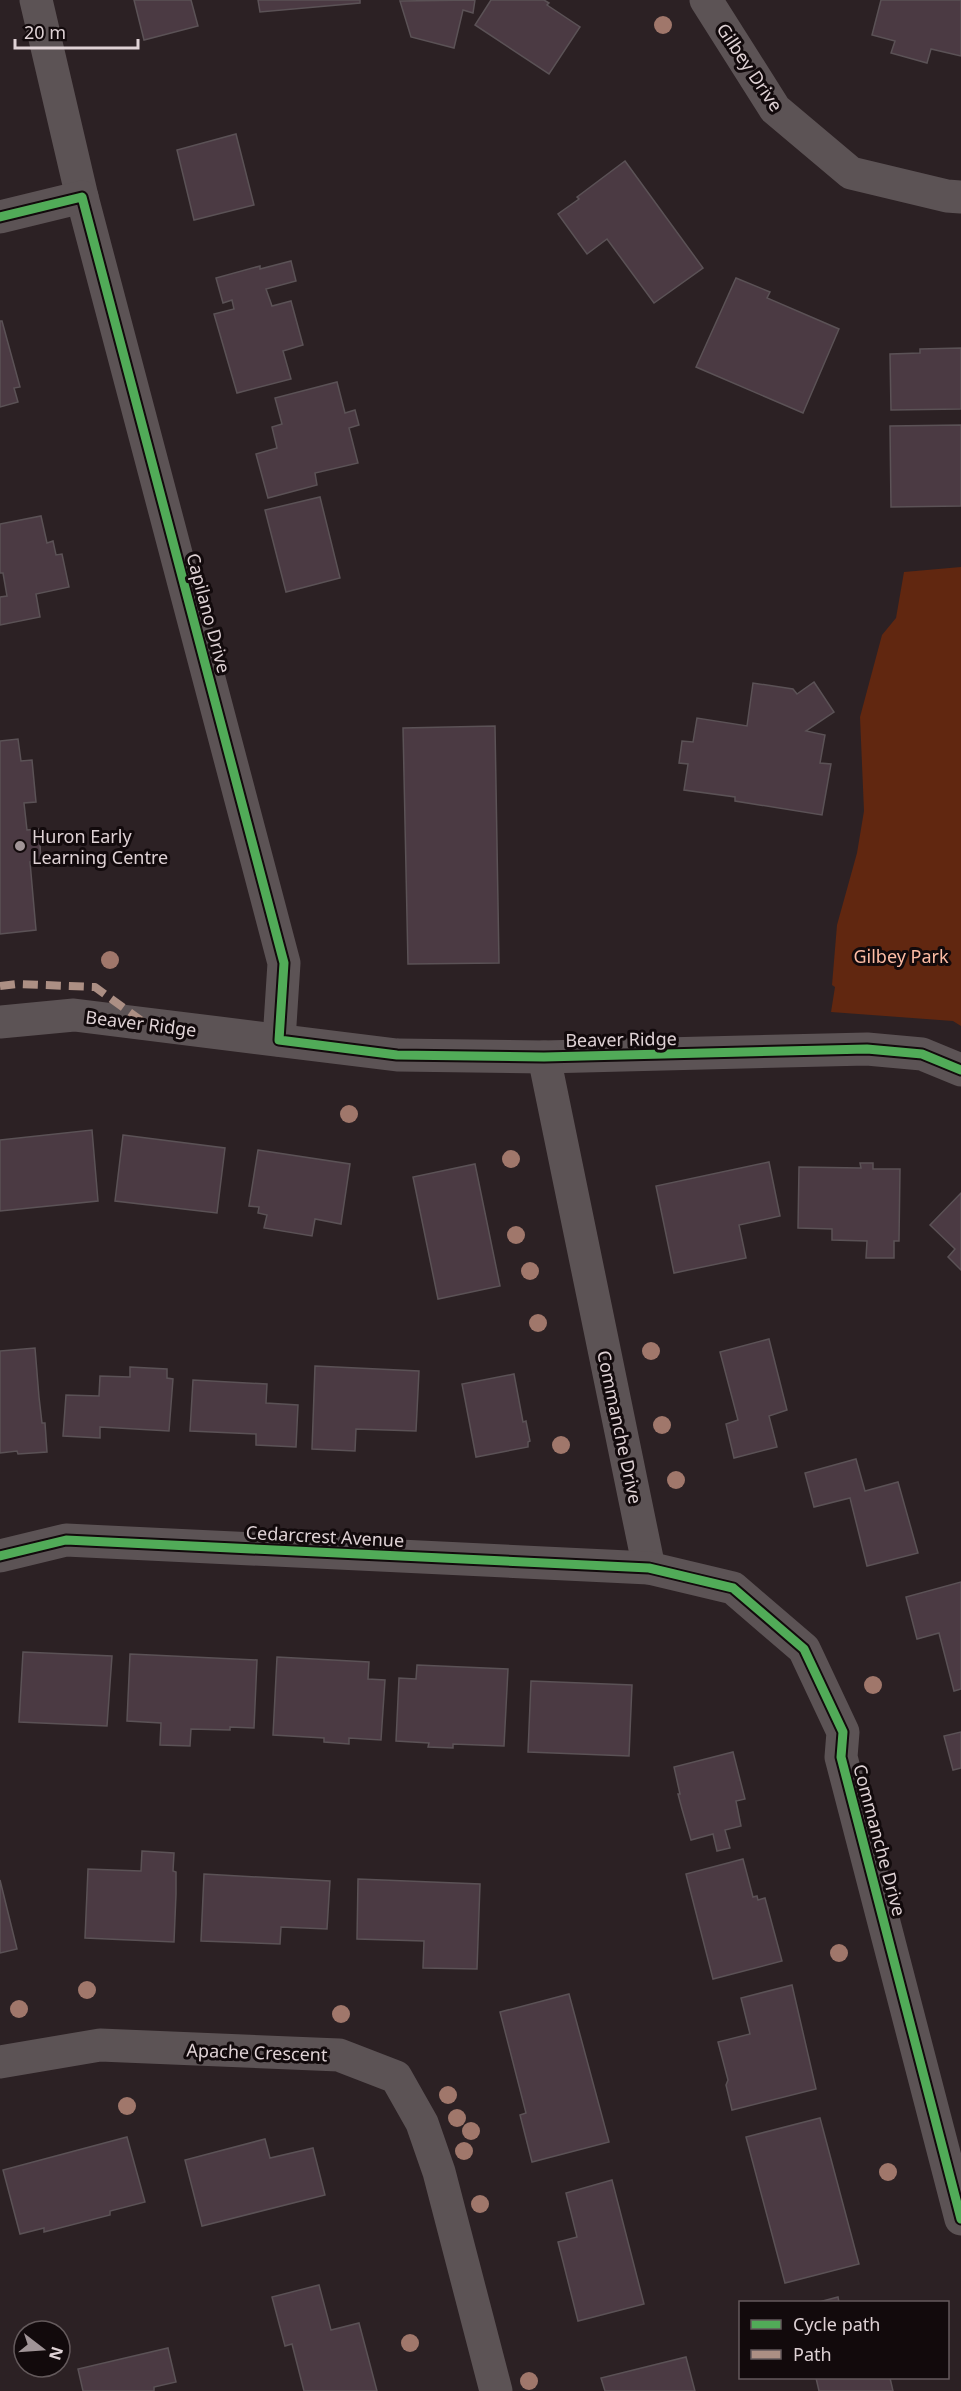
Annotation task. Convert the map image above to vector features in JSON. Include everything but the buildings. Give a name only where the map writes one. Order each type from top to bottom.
[{"type":"street","name":"Capilano Drive","points":[[36,0],[82,196],[284,963],[279,1040]]},
{"type":"street","name":"Gilbey Drive","points":[[706,0],[775,110],[851,173],[947,196],[961,197]]},
{"type":"street","points":[[0,217],[82,196]]},
{"type":"street","name":"Beaver Ridge","points":[[0,1022],[75,1015],[397,1055],[544,1057],[867,1049],[922,1054],[961,1070]]},
{"type":"street","name":"Commanche Drive","points":[[544,1057],[649,1568],[733,1588],[804,1649],[843,1732],[841,1757],[961,2219]]},
{"type":"street","name":"Cedarcrest Avenue","points":[[0,1556],[66,1540],[649,1568]]},
{"type":"street","name":"Apache Crescent","points":[[0,2062],[100,2045],[339,2055],[396,2077],[422,2123],[439,2172],[496,2391]]},
{"type":"green space","name":"Gilbey Park","points":[[961,567],[961,1026],[953,1021],[831,1012],[835,987],[832,985],[837,925],[857,853],[864,811],[860,717],[882,635],[896,618],[904,572]]},
{"type":"marked path","points":[[0,986],[17,984],[95,987],[146,1024]]},
{"type":"cycle path","points":[[0,217],[82,197],[284,963],[279,1040],[397,1055],[544,1057],[867,1049],[922,1054],[961,1070]]},
{"type":"cycle path","points":[[0,1556],[66,1540],[649,1568],[733,1588],[804,1649],[843,1732],[841,1757],[961,2219]]},
{"type":"place","name":"Huron Early Learning Centre","points":[[20,846]]}]
